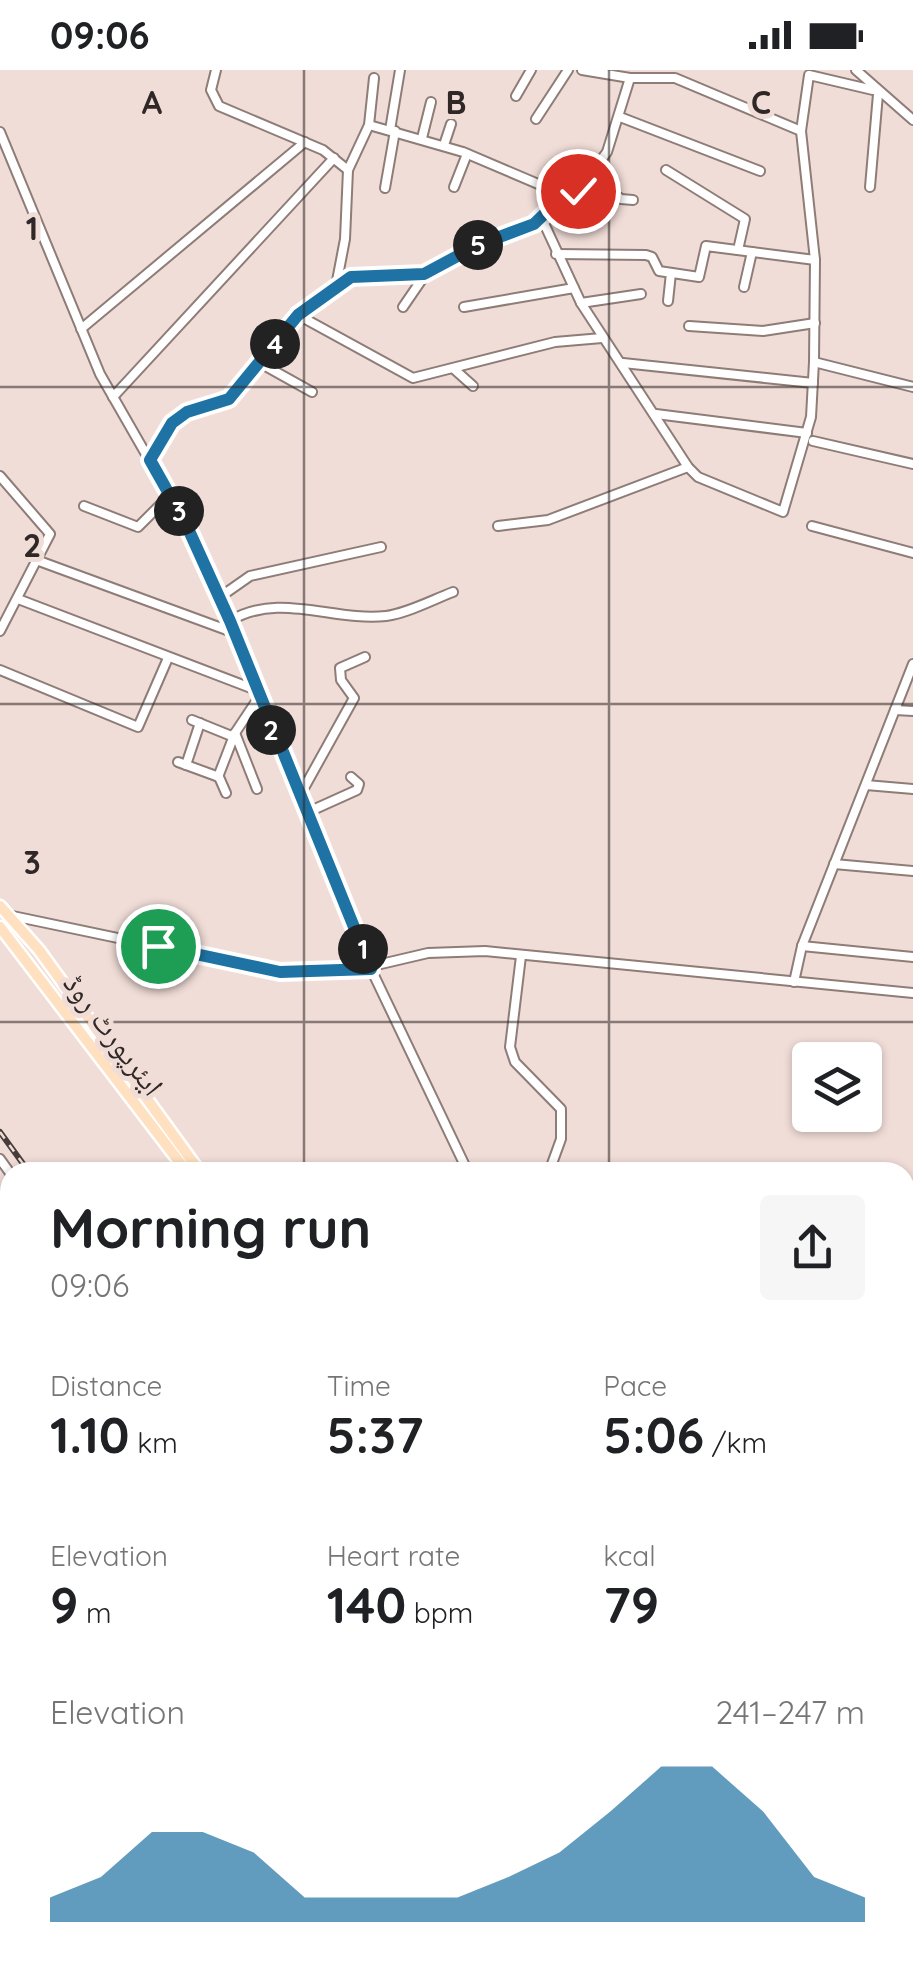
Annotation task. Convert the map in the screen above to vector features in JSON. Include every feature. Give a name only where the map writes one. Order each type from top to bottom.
[{"type":"main road","name":"ایئرپورٹ روڈ","points":[[2,911],[48,962],[193,1162]]},
{"type":"main road","name":"ایئرپورٹ روڈ","points":[[0,927],[178,1162]]},
{"type":"street","points":[[216,70],[211,90],[219,106],[305,142],[348,170]]},
{"type":"street","points":[[385,188],[400,70]]},
{"type":"street","points":[[516,96],[531,70]]},
{"type":"street","points":[[536,119],[568,70]]},
{"type":"street","points":[[582,70],[630,78],[679,80],[801,131]]},
{"type":"street","points":[[679,80],[683,70]]},
{"type":"street","points":[[856,70],[876,92],[913,120]]},
{"type":"street","points":[[542,219],[581,303],[688,466],[698,478],[783,512],[810,437],[815,260],[801,131],[809,75],[876,92]]},
{"type":"street","points":[[335,286],[345,239],[348,170],[369,125],[374,78]]},
{"type":"street","points":[[150,460],[172,423],[187,412],[229,399],[298,315],[335,286],[364,273],[404,276],[427,272],[542,219],[564,195],[578,191],[592,177],[620,117],[630,78]]},
{"type":"street","points":[[870,187],[876,92]]},
{"type":"street","points":[[422,138],[430,102]]},
{"type":"street","points":[[620,117],[760,171]]},
{"type":"street","points":[[444,145],[452,124]]},
{"type":"street","points":[[369,125],[444,145],[564,195]]},
{"type":"street","points":[[0,132],[113,397],[170,495],[220,597],[371,969],[463,1162]]},
{"type":"street","points":[[81,328],[305,142]]},
{"type":"street","points":[[454,187],[468,154]]},
{"type":"street","points":[[113,397],[334,158]]},
{"type":"street","points":[[666,170],[745,219],[738,250]]},
{"type":"street","points":[[592,177],[621,199],[633,200]]},
{"type":"street","points":[[556,254],[650,256],[657,269],[699,278],[706,246],[815,260]]},
{"type":"street","points":[[744,287],[752,252]]},
{"type":"street","points":[[402,307],[427,272]]},
{"type":"street","points":[[668,301],[672,273]]},
{"type":"street","points":[[464,307],[574,288]]},
{"type":"street","points":[[581,303],[642,294]]},
{"type":"street","points":[[298,315],[414,378],[555,342],[602,338]]},
{"type":"street","points":[[689,326],[763,331],[815,323]]},
{"type":"street","points":[[814,362],[913,387]]},
{"type":"street","points":[[260,363],[312,392]]},
{"type":"street","points":[[622,363],[813,383]]},
{"type":"street","points":[[454,368],[473,386]]},
{"type":"street","points":[[656,414],[810,437],[913,464]]},
{"type":"street","points":[[498,526],[548,520],[688,466]]},
{"type":"street","points":[[0,476],[49,529],[49,542],[0,631]]},
{"type":"street","points":[[84,506],[138,527],[170,495]]},
{"type":"street","points":[[812,526],[913,552]]},
{"type":"street","points":[[220,597],[250,576],[381,547]]},
{"type":"street","points":[[39,560],[235,633]]},
{"type":"street","points":[[230,621],[251,613],[300,607],[387,616],[453,592]]},
{"type":"street","points":[[18,599],[258,694]]},
{"type":"street","points":[[299,797],[354,698],[341,680],[340,668],[365,657]]},
{"type":"street","points":[[0,670],[138,727],[168,658]]},
{"type":"street","points":[[794,982],[802,946],[913,664]]},
{"type":"street","points":[[218,777],[258,694]]},
{"type":"street","points":[[896,710],[913,711]]},
{"type":"street","points":[[226,793],[218,777],[182,763],[196,721],[235,735],[257,788]]},
{"type":"street","points":[[306,813],[357,790],[360,784],[350,777]]},
{"type":"street","points":[[866,785],[913,790]]},
{"type":"street","points":[[834,864],[913,872]]},
{"type":"street","points":[[2,911],[280,972],[371,969],[428,953],[521,956],[913,993]]},
{"type":"street","points":[[802,946],[913,957]]},
{"type":"street","points":[[521,956],[510,1047],[515,1062],[561,1109],[560,1139],[552,1162]]},
{"type":"railway","points":[[0,1132],[22,1162]]},
{"type":"route","points":[[158,946],[280,972],[371,969],[279,750],[230,621],[186,524],[150,460],[163,435],[187,412],[229,399],[298,315],[351,277],[364,273],[424,274],[478,245],[534,224],[564,195],[578,191]]}]
